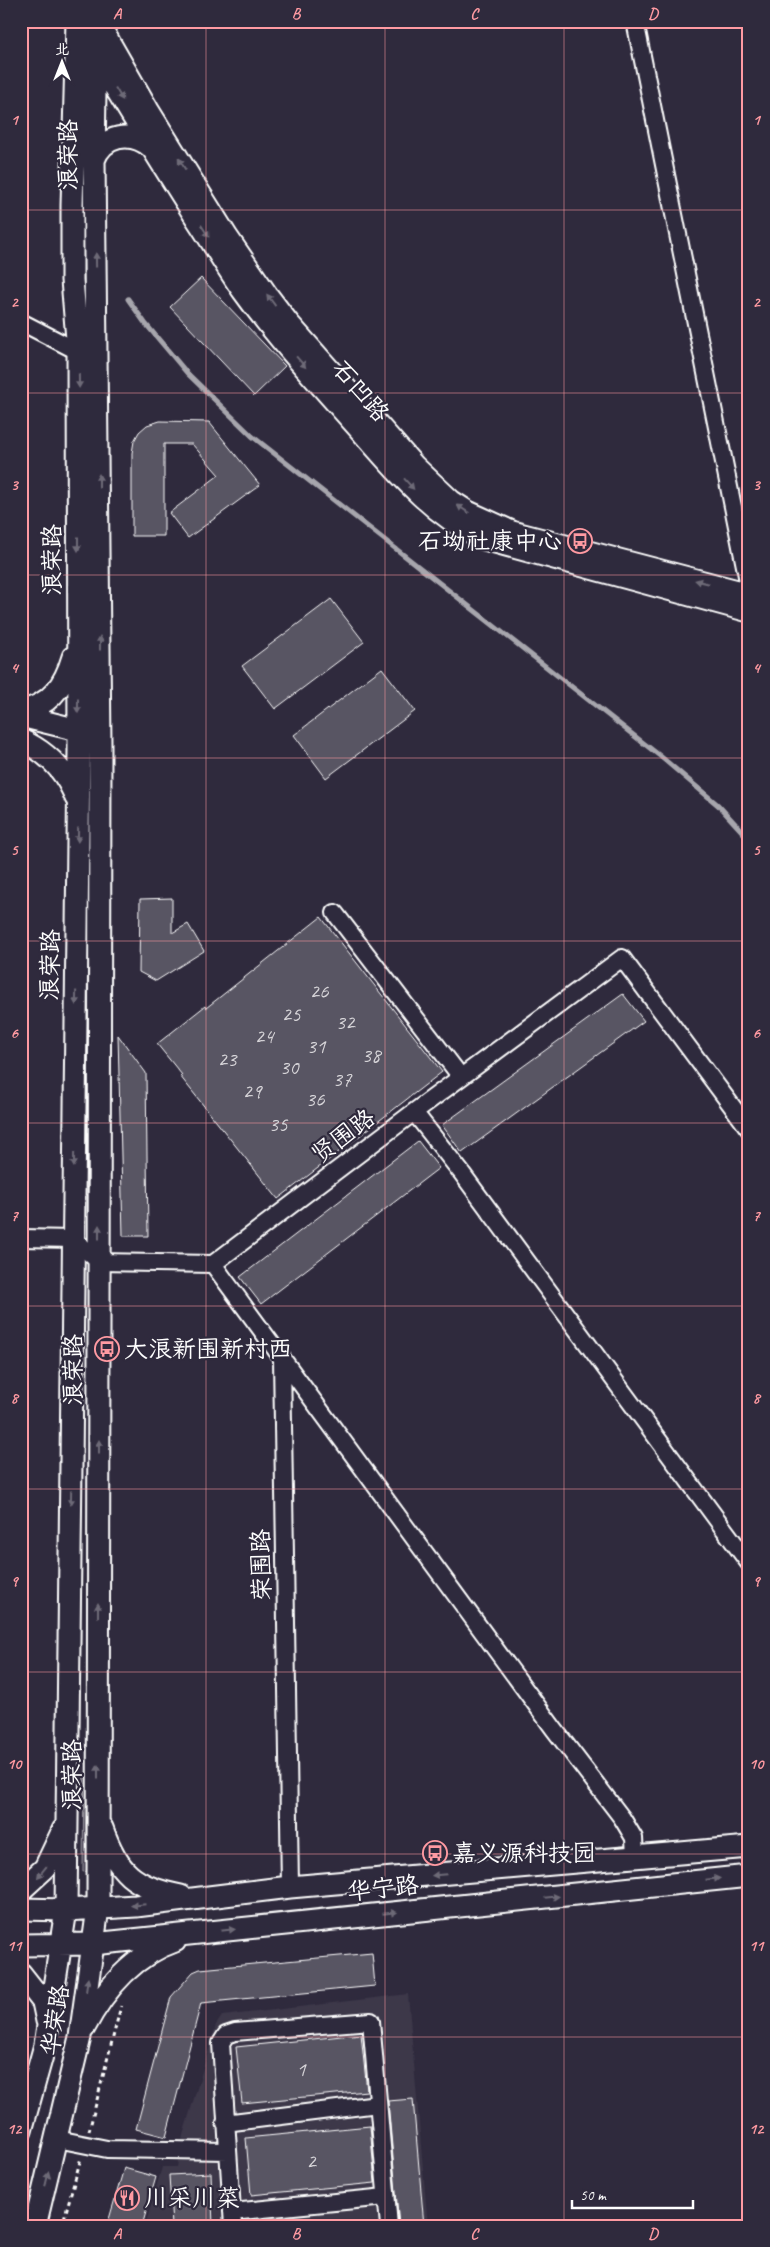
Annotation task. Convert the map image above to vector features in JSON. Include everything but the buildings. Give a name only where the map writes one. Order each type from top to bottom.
[{"type":"main road","name":"浪荣路","points":[[66,1910],[78,803],[78,351],[72,280],[76,21]]},
{"type":"main road","name":"石凹路","points":[[76,21],[151,147],[243,290],[271,327],[414,490],[470,533],[503,546],[749,612]]},
{"type":"main road","name":"浪荣路","points":[[96,21],[94,51],[94,160],[98,361],[100,744],[98,1908]]},
{"type":"main road","name":"石凹路","points":[[96,21],[148,110],[227,237],[267,295],[289,324],[414,466],[445,495],[468,512],[512,532],[749,594]]},
{"type":"main road","points":[[94,160],[102,146],[116,138],[136,137],[151,147]]},
{"type":"main road","points":[[21,711],[38,706],[58,690],[68,671],[78,640]]},
{"type":"main road","points":[[21,716],[78,730],[100,744]]},
{"type":"main road","points":[[21,739],[78,752],[100,744]]},
{"type":"main road","points":[[21,739],[39,750],[60,768],[70,782],[78,803]]},
{"type":"main road","points":[[98,1804],[106,1838],[122,1870],[129,1877],[167,1893],[193,1898]]},
{"type":"main road","points":[[21,1890],[45,1868],[61,1838],[67,1815]]},
{"type":"main road","name":"华宁路","points":[[21,1909],[66,1910],[136,1906],[290,1887],[749,1847]]},
{"type":"main road","name":"华宁路","points":[[21,1945],[93,1944],[749,1876]]},
{"type":"main road","name":"华荣路","points":[[34,2226],[57,2139],[80,2037],[98,1908]]},
{"type":"main road","name":"华荣路","points":[[21,2131],[48,2029],[66,1910]]},
{"type":"main road","points":[[80,2037],[90,2016],[134,1962],[166,1944],[196,1933]]},
{"type":"main road","points":[[21,1974],[43,2002],[48,2029]]},
{"type":"street","points":[[635,21],[749,586]]},
{"type":"street","points":[[21,322],[98,361]]},
{"type":"street","points":[[335,913],[460,1077]]},
{"type":"street","name":"贤围路","points":[[213,1264],[460,1077],[622,958],[749,1129]]},
{"type":"street","points":[[414,1112],[461,1172],[749,1563]]},
{"type":"street","points":[[21,1238],[74,1239],[99,1262],[213,1264],[554,1729],[622,1818],[634,1838],[635,1856]]},
{"type":"street","name":"荣围路","points":[[282,1358],[290,1887]]},
{"type":"street","points":[[386,2197],[232,2219],[221,2043],[226,2035],[235,2032],[371,2021],[389,2226]]},
{"type":"street","points":[[225,2123],[378,2104]]},
{"type":"street","points":[[57,2139],[107,2149],[228,2152]]},
{"type":"path","points":[[87,2136],[106,2072],[121,2006],[126,1997]]},
{"type":"path","points":[[62,2226],[81,2157]]},
{"type":"shaded area","points":[[84,1776],[87,1871],[83,1872]]},
{"type":"shaded area","points":[[408,1994],[428,2226],[145,2226],[162,2167],[177,2167],[183,2135],[216,2025],[222,2016]]},
{"type":"waterway","points":[[128,299],[145,323],[187,373],[252,436],[660,756],[718,805],[749,839]]},
{"type":"place","name":"石坳社康中心","points":[[580,541]]},
{"type":"place","name":"大浪新围新村西","points":[[107,1349]]},
{"type":"place","name":"嘉义源科技园","points":[[435,1853]]},
{"type":"place","name":"川采川菜","points":[[127,2198]]}]
